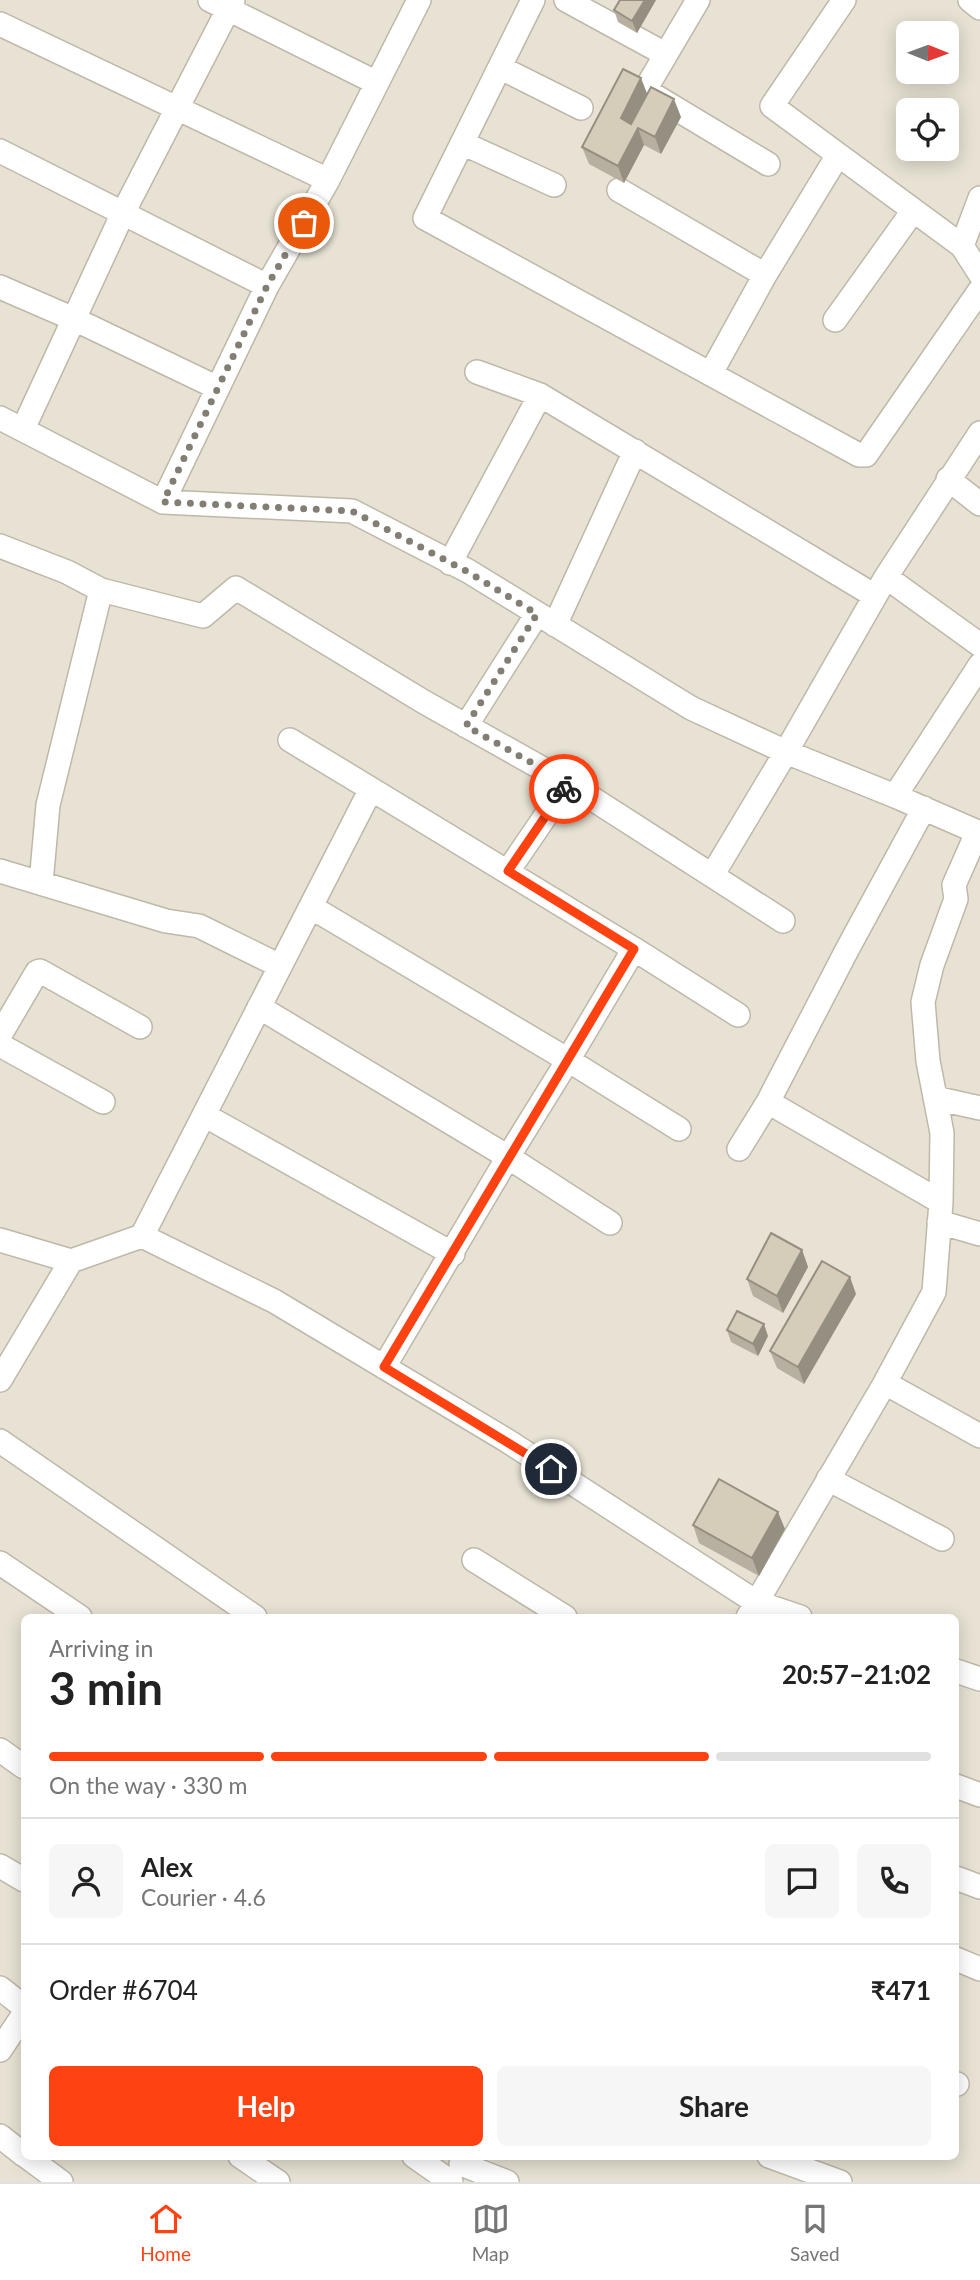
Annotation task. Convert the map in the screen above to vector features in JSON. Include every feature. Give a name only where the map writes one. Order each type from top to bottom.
[{"type":"street","points":[[163,502],[267,286],[328,180],[419,0]]},
{"type":"street","points":[[533,0],[425,218],[859,455],[866,455],[980,290]]},
{"type":"street","points":[[566,0],[665,54]]},
{"type":"street","points":[[698,0],[645,90],[768,164]]},
{"type":"street","points":[[844,0],[772,106],[962,246],[980,274]]},
{"type":"street","points":[[970,0],[980,8]]},
{"type":"street","points":[[23,429],[123,214],[177,109],[224,3],[377,83]]},
{"type":"street","points":[[0,24],[328,180]]},
{"type":"street","points":[[501,68],[581,108]]},
{"type":"street","points":[[462,143],[554,186]]},
{"type":"street","points":[[0,151],[267,286]]},
{"type":"street","points":[[711,373],[765,275],[838,155]]},
{"type":"street","points":[[619,190],[765,275]]},
{"type":"street","points":[[962,246],[980,198]]},
{"type":"street","points":[[835,320],[914,211]]},
{"type":"street","points":[[0,286],[218,388]]},
{"type":"street","points":[[477,372],[540,395],[635,452],[880,586],[980,645]]},
{"type":"street","points":[[450,563],[540,395]]},
{"type":"street","points":[[0,418],[163,502],[352,511],[450,563],[691,708],[786,752],[980,833]]},
{"type":"street","points":[[713,874],[880,586],[980,433]]},
{"type":"street","points":[[466,726],[546,619],[635,452]]},
{"type":"street","points":[[948,479],[980,503]]},
{"type":"street","points":[[0,546],[67,572],[101,590],[203,616],[236,588],[466,726],[568,783],[783,921]]},
{"type":"street","points":[[41,883],[48,805],[101,590]]},
{"type":"street","points":[[895,796],[980,665]]},
{"type":"street","points":[[290,740],[508,871],[737,1015]]},
{"type":"street","points":[[508,871],[568,783]]},
{"type":"street","points":[[0,1240],[71,1261],[142,1236],[371,789]]},
{"type":"street","points":[[739,1149],[768,1102],[924,808]]},
{"type":"street","points":[[752,1609],[885,1383],[934,1292],[942,1133],[928,1061],[923,1002],[932,965],[956,899],[954,885],[973,842],[980,841]]},
{"type":"street","points":[[0,871],[166,921],[200,926],[280,966]]},
{"type":"street","points":[[311,906],[679,1129]]},
{"type":"street","points":[[384,1367],[634,949]]},
{"type":"street","points":[[0,1035],[40,971],[140,1027]]},
{"type":"street","points":[[259,1007],[508,1157],[610,1223]]},
{"type":"street","points":[[0,1045],[103,1102]]},
{"type":"street","points":[[935,1098],[980,1108]]},
{"type":"street","points":[[768,1102],[940,1212],[980,1234]]},
{"type":"street","points":[[204,1115],[453,1254]]},
{"type":"street","points":[[142,1236],[274,1301],[506,1440],[752,1609],[782,1614]]},
{"type":"street","points":[[0,1380],[71,1261]]},
{"type":"street","points":[[885,1383],[980,1436]]},
{"type":"street","points":[[0,1441],[251,1614]]},
{"type":"street","points":[[828,1479],[942,1539]]},
{"type":"street","points":[[474,1560],[560,1614]]},
{"type":"street","points":[[0,1563],[76,1614]]},
{"type":"street","points":[[959,1672],[980,1679]]},
{"type":"street","points":[[0,1750],[21,1765]]},
{"type":"street","points":[[959,1787],[980,1796]]},
{"type":"street","points":[[0,1866],[21,1878]]},
{"type":"street","points":[[959,1879],[980,1887]]},
{"type":"street","points":[[959,1960],[980,1969]]},
{"type":"street","points":[[0,1988],[21,2005]]},
{"type":"street","points":[[0,2050],[21,2018]]},
{"type":"street","points":[[0,2136],[21,2152]]},
{"type":"street","points":[[32,2160],[61,2182]]},
{"type":"street","points":[[246,2160],[278,2182]]},
{"type":"street","points":[[426,2160],[458,2171],[507,2182]]},
{"type":"street","points":[[773,2160],[789,2174],[840,2182]]},
{"type":"shaded area","points":[[0,0],[980,0],[980,2182],[0,2182]]},
{"type":"building","points":[[620,0],[645,0],[632,21],[614,10]]},
{"type":"building","points":[[623,69],[641,78],[621,118],[631,124],[651,87],[674,99],[655,137],[638,128],[618,166],[582,147]]},
{"type":"building","points":[[771,1233],[802,1250],[777,1296],[747,1279]]},
{"type":"building","points":[[822,1261],[850,1277],[798,1367],[770,1351]]},
{"type":"building","points":[[737,1311],[764,1324],[753,1344],[727,1330]]},
{"type":"building","points":[[719,1479],[778,1512],[752,1558],[693,1525]]},
{"type":"way so far","points":[[304,223],[267,286],[163,502],[352,511],[468,572],[537,614],[466,726],[568,783],[564,789]]},
{"type":"route","points":[[551,1469],[384,1367],[634,949],[508,871],[564,789]]}]
